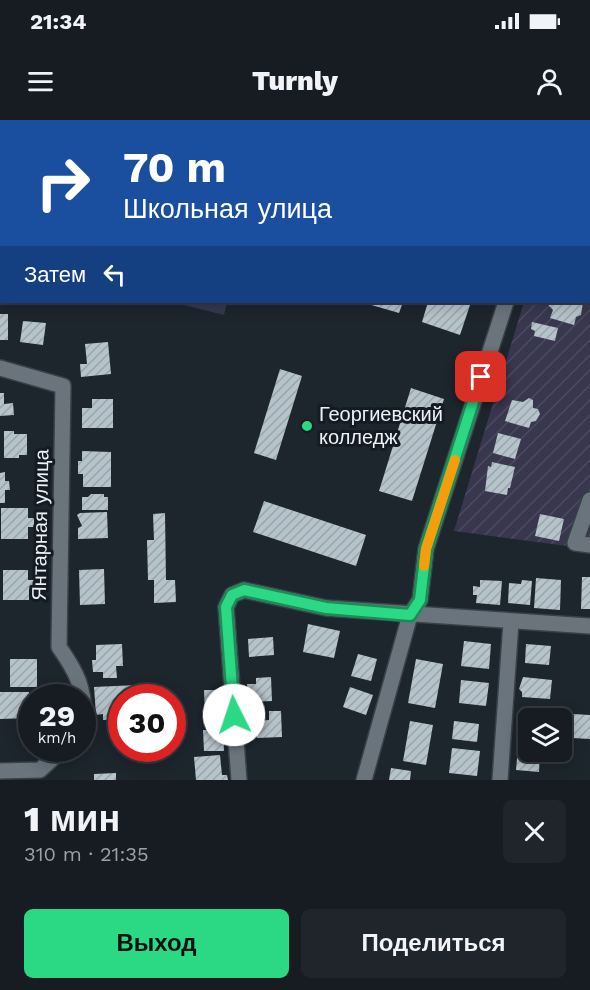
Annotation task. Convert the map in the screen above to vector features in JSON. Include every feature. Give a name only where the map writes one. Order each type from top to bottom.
[{"type":"street","points":[[364,780],[410,615],[420,600],[426,549],[506,303]]},
{"type":"street","name":"Янтарная улица","points":[[0,368],[63,386],[59,647],[75,669],[80,684]]},
{"type":"street","points":[[583,544],[590,500]]},
{"type":"street","points":[[239,780],[226,607],[232,595],[244,590],[326,608],[590,626]]},
{"type":"street","points":[[500,780],[511,622]]},
{"type":"street","points":[[0,771],[40,770],[49,762]]},
{"type":"shaded area","points":[[176,303],[227,303],[224,315]]},
{"type":"shaded area","points":[[524,303],[590,303],[590,549],[454,531]]},
{"type":"building","points":[[364,303],[403,303],[399,313]]},
{"type":"building","points":[[428,303],[471,303],[460,335],[422,322]]},
{"type":"building","points":[[549,303],[583,303],[581,315],[576,317],[574,325],[550,318],[553,310]]},
{"type":"building","points":[[0,314],[8,314],[8,340],[0,340]]},
{"type":"building","points":[[23,321],[46,323],[43,345],[20,342]]},
{"type":"building","points":[[532,322],[558,328],[555,341],[534,336],[535,331],[531,329]]},
{"type":"building","points":[[108,342],[111,374],[81,377],[80,364],[87,364],[85,344]]},
{"type":"building","points":[[280,369],[302,376],[276,460],[254,453]]},
{"type":"building","points":[[411,388],[444,399],[412,501],[379,491]]},
{"type":"building","points":[[0,393],[4,393],[4,404],[13,403],[14,415],[0,416]]},
{"type":"building","points":[[529,398],[533,400],[533,408],[538,409],[540,414],[536,421],[531,422],[529,428],[505,421],[512,400],[523,402]]},
{"type":"building","points":[[92,399],[113,399],[113,428],[82,428],[82,408],[92,408]]},
{"type":"building","points":[[4,431],[27,434],[27,455],[19,455],[19,458],[4,458]]},
{"type":"building","points":[[498,433],[521,439],[515,459],[493,453]]},
{"type":"building","points":[[82,451],[111,452],[111,487],[83,487],[83,474],[78,474],[78,461],[82,461]]},
{"type":"building","points":[[492,462],[515,467],[507,495],[485,491],[488,466],[491,467]]},
{"type":"building","points":[[5,472],[5,481],[9,481],[10,490],[5,490],[5,503],[0,503],[0,473]]},
{"type":"building","points":[[91,494],[104,494],[104,497],[108,497],[108,510],[82,510],[82,497],[88,497]]},
{"type":"building","points":[[264,501],[366,535],[356,566],[253,532]]},
{"type":"building","points":[[1,508],[28,508],[28,518],[34,518],[34,527],[28,527],[28,539],[1,539]]},
{"type":"building","points":[[107,512],[108,538],[78,539],[78,528],[82,526],[77,515]]},
{"type":"building","points":[[165,513],[166,580],[175,580],[176,602],[154,603],[154,580],[148,580],[147,540],[154,540],[153,514]]},
{"type":"building","points":[[540,514],[564,519],[559,541],[535,536]]},
{"type":"building","points":[[104,569],[105,604],[80,605],[79,570]]},
{"type":"building","points":[[3,570],[28,570],[28,580],[35,580],[35,589],[29,589],[29,600],[3,600]]},
{"type":"building","points":[[582,577],[590,577],[590,609],[581,609]]},
{"type":"building","points":[[536,578],[561,580],[560,610],[534,608]]},
{"type":"building","points":[[480,580],[502,581],[500,605],[476,603],[477,595],[473,595],[473,586],[480,587]]},
{"type":"building","points":[[522,580],[532,581],[530,605],[508,603],[509,583],[521,584]]},
{"type":"building","points":[[308,624],[340,631],[334,658],[303,652]]},
{"type":"building","points":[[273,637],[274,655],[249,657],[248,639]]},
{"type":"building","points":[[464,641],[491,644],[489,669],[461,666]]},
{"type":"building","points":[[122,644],[123,666],[116,666],[117,678],[103,678],[103,672],[93,672],[92,660],[96,660],[96,645]]},
{"type":"building","points":[[526,644],[551,646],[549,665],[525,663]]},
{"type":"building","points":[[358,654],[377,659],[371,681],[351,676]]},
{"type":"building","points":[[10,659],[37,659],[37,684],[18,684],[18,687],[10,687]]},
{"type":"building","points":[[416,659],[443,664],[435,708],[408,703]]},
{"type":"building","points":[[271,677],[272,701],[248,702],[247,684],[256,684],[256,678]]},
{"type":"building","points":[[523,677],[552,680],[550,699],[522,697],[519,689]]},
{"type":"building","points":[[461,680],[489,683],[486,706],[459,703]]},
{"type":"building","points":[[108,686],[108,720],[103,720],[103,714],[96,715],[96,687]]},
{"type":"building","points":[[350,687],[373,695],[366,715],[343,707]]},
{"type":"building","points":[[204,690],[221,690],[222,718],[205,718]]},
{"type":"building","points":[[0,692],[18,692],[18,718],[0,719]]},
{"type":"building","points":[[269,711],[281,711],[282,737],[257,738],[257,721],[269,720]]},
{"type":"building","points":[[573,714],[590,715],[590,739],[572,738]]},
{"type":"building","points":[[410,721],[433,725],[426,765],[403,761]]},
{"type":"building","points":[[454,721],[479,724],[477,742],[452,739]]},
{"type":"building","points":[[203,730],[223,730],[224,751],[204,751]]},
{"type":"building","points":[[518,747],[518,762],[540,762],[539,772],[516,770]]},
{"type":"building","points":[[452,748],[480,751],[477,776],[449,773]]},
{"type":"building","points":[[220,755],[222,775],[227,775],[228,780],[196,780],[194,757]]},
{"type":"building","points":[[391,768],[411,771],[410,780],[389,780]]},
{"type":"building","points":[[116,773],[116,780],[94,780],[94,774]]},
{"type":"slow traffic","points":[[424,566],[426,549],[455,460]]},
{"type":"place","name":"Георгиевский колледж","points":[[307,426]]},
{"type":"route","points":[[234,715],[226,607],[232,595],[244,590],[326,608],[410,615],[420,600],[426,549],[481,377]]}]
